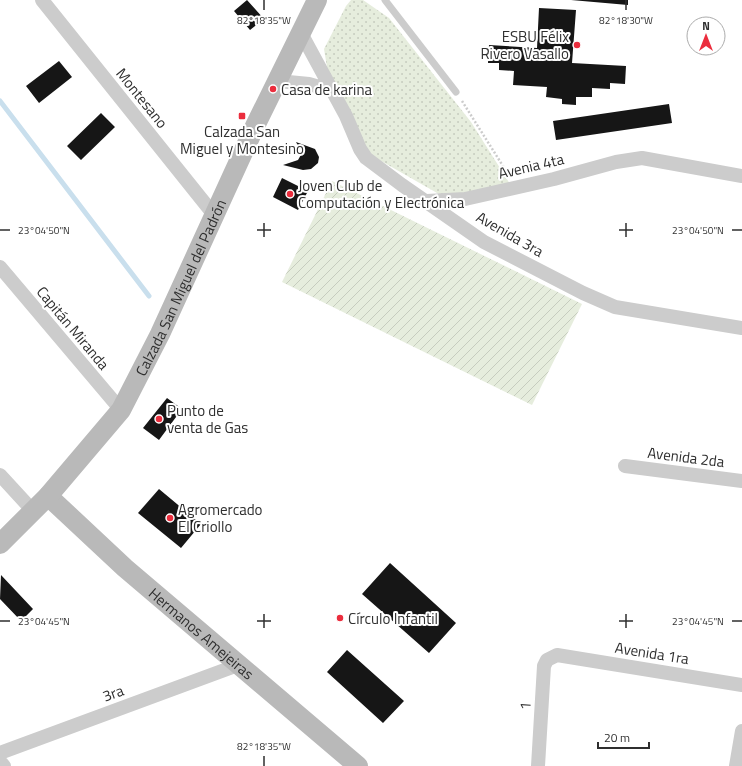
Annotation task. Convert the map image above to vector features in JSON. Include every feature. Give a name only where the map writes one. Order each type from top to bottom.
[{"type":"main road","name":"Calzada San Miguel del Padrón","points":[[0,544],[34,512],[121,410],[160,334],[317,0]]},
{"type":"main road","name":"Hermanos Amejeiras","points":[[48,496],[125,568],[358,766]]},
{"type":"street","name":"Montesano","points":[[42,0],[215,216]]},
{"type":"street","name":"Avenida 3ra","points":[[301,33],[346,116],[360,149],[366,158],[484,242],[583,293],[615,307],[742,328]]},
{"type":"street","points":[[278,81],[309,84],[333,92]]},
{"type":"street","name":"Avenia 4ta","points":[[427,201],[465,199],[554,179],[616,162],[642,158],[742,176]]},
{"type":"street","name":"Capitán Miranda","points":[[0,267],[121,410]]},
{"type":"street","name":"Avenida 2da","points":[[625,466],[742,481]]},
{"type":"street","points":[[0,475],[34,512]]},
{"type":"street","name":"Avenida 1ra","points":[[557,655],[742,685]]},
{"type":"street","name":"1","points":[[538,766],[544,666],[547,660],[557,655]]},
{"type":"street","name":"3ra","points":[[0,753],[238,665]]},
{"type":"street","points":[[736,766],[742,731]]},
{"type":"street","points":[[0,761],[4,766]]},
{"type":"lane","points":[[385,0],[456,92]]},
{"type":"path","points":[[456,92],[512,180]]},
{"type":"green space","points":[[351,0],[363,0],[389,18],[471,122],[510,184],[444,197],[369,154],[328,73],[324,49],[346,6]]},
{"type":"green space","points":[[332,181],[582,304],[532,405],[282,282]]},
{"type":"building","points":[[247,0],[264,19],[250,30],[234,11]]},
{"type":"building","points":[[571,0],[628,0],[628,5]]},
{"type":"building","points":[[539,8],[576,10],[572,63],[626,66],[625,84],[610,83],[610,89],[592,88],[592,97],[576,97],[576,105],[562,104],[562,99],[546,97],[547,87],[513,85],[514,71],[499,70],[499,63],[488,63],[489,45],[537,48]]},
{"type":"building","points":[[59,61],[72,77],[39,103],[26,86]]},
{"type":"building","points":[[669,104],[672,123],[556,140],[553,121]]},
{"type":"building","points":[[101,113],[115,127],[81,160],[67,146]]},
{"type":"building","points":[[296,142],[315,149],[319,157],[318,163],[311,169],[303,170],[283,165],[298,160],[302,153]]},
{"type":"building","name":"Joven Club de Computación y Electrónica","points":[[282,178],[308,191],[298,210],[273,197]]},
{"type":"building","points":[[167,398],[182,409],[159,440],[143,428]]},
{"type":"building","name":"Agromercado El Criollo","points":[[159,489],[201,524],[181,548],[138,513]]},
{"type":"building","points":[[390,563],[456,623],[429,653],[362,594]]},
{"type":"building","points":[[1,575],[33,609],[21,621],[0,599]]},
{"type":"building","points":[[347,650],[404,701],[383,723],[327,672]]},
{"type":"waterway","points":[[0,101],[149,296]]},
{"type":"place","name":"ESBU Félix Rivero Vasallo","points":[[577,45]]},
{"type":"place","name":"Casa de karina","points":[[273,89]]},
{"type":"place","name":"Calzada San Miguel y Montesino","points":[[242,116]]},
{"type":"place","name":"Joven Club de Computación y Electrónica","points":[[290,194]]},
{"type":"place","name":"Punto de venta de Gas","points":[[159,419]]},
{"type":"place","name":"Agromercado El Criollo","points":[[170,518]]},
{"type":"place","name":"Círculo Infantil","points":[[340,618]]}]
